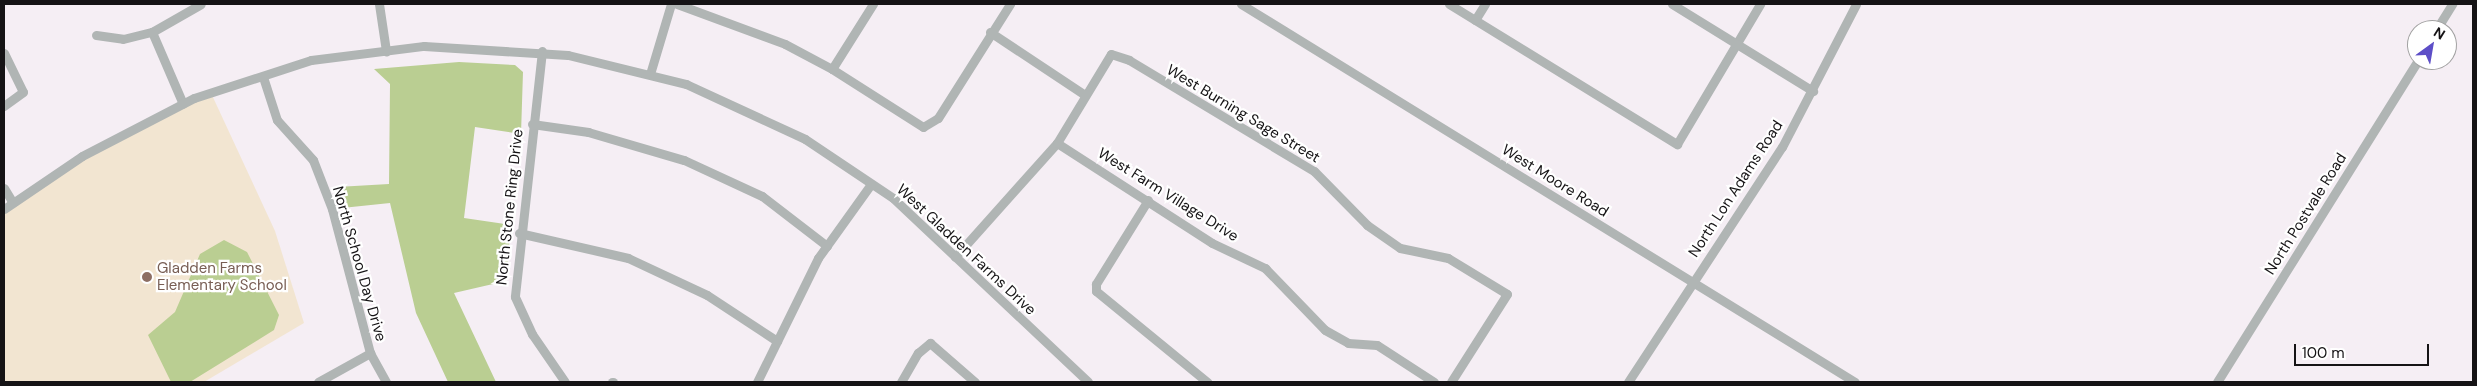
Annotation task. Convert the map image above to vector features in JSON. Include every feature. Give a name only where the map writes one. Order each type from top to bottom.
[{"type":"street","points":[[96,34],[122,39],[152,32],[201,4]]},
{"type":"street","points":[[379,4],[386,51]]},
{"type":"street","points":[[650,74],[671,4]]},
{"type":"street","points":[[677,4],[750,30],[832,69],[923,127],[938,118],[990,32],[1010,4]]},
{"type":"street","points":[[832,69],[873,4]]},
{"type":"street","points":[[1449,4],[1677,144],[1738,45],[1760,4]]},
{"type":"street","points":[[1475,20],[1485,4]]},
{"type":"street","points":[[1672,4],[1813,91]]},
{"type":"street","name":"North Lon Adams Road","points":[[1628,382],[1782,147],[1813,91],[1856,4]]},
{"type":"street","points":[[2442,20],[2452,4]]},
{"type":"street","name":"West Moore Road","points":[[1244,5],[1855,382]]},
{"type":"street","points":[[152,32],[183,104]]},
{"type":"street","points":[[955,257],[1058,143],[1085,95],[990,32]]},
{"type":"street","name":"West Gladden Farms Drive","points":[[4,209],[82,156],[183,104],[311,60],[424,46],[542,51],[650,74],[749,110],[805,139],[871,184],[955,257],[1088,382]]},
{"type":"street","name":"North Stone Ring Drive","points":[[542,51],[519,233],[515,297],[532,334],[565,382]]},
{"type":"street","points":[[4,54],[23,92],[4,106]]},
{"type":"street","name":"West Burning Sage Street","points":[[1085,95],[1111,54],[1129,60],[1314,171],[1367,225],[1400,248],[1448,258],[1507,294],[1451,382]]},
{"type":"street","name":"North Postvale Road","points":[[2218,382],[2412,70]]},
{"type":"street","name":"North School Day Drive","points":[[263,78],[277,120],[316,168],[332,209],[370,353],[386,382]]},
{"type":"street","points":[[532,124],[588,132],[684,160],[762,196],[827,246]]},
{"type":"street","name":"West Farm Village Drive","points":[[1058,143],[1212,243],[1265,268],[1325,330],[1348,342],[1377,345],[1434,382]]},
{"type":"street","points":[[757,382],[827,246],[871,184]]},
{"type":"street","points":[[4,188],[13,203]]},
{"type":"street","points":[[1148,200],[1096,284],[1096,291],[1207,382]]},
{"type":"street","points":[[519,233],[628,258],[707,295],[777,341]]},
{"type":"street","points":[[902,382],[918,354],[930,343],[974,382]]},
{"type":"street","points":[[318,382],[370,353]]},
{"type":"shaded area","name":"Gladden Farms Elementary School","points":[[211,93],[275,231],[304,323],[204,382],[4,382],[4,209],[82,156]]},
{"type":"green space","points":[[459,62],[515,65],[523,72],[521,134],[475,127],[464,218],[511,225],[506,281],[454,293],[496,382],[448,382],[416,313],[390,203],[342,208],[337,187],[389,184],[390,84],[374,69]]},
{"type":"green space","points":[[224,240],[247,252],[279,315],[274,330],[190,382],[171,382],[148,335],[175,312],[200,254]]},
{"type":"place","name":"Gladden Farms Elementary School","points":[[147,277]]}]
